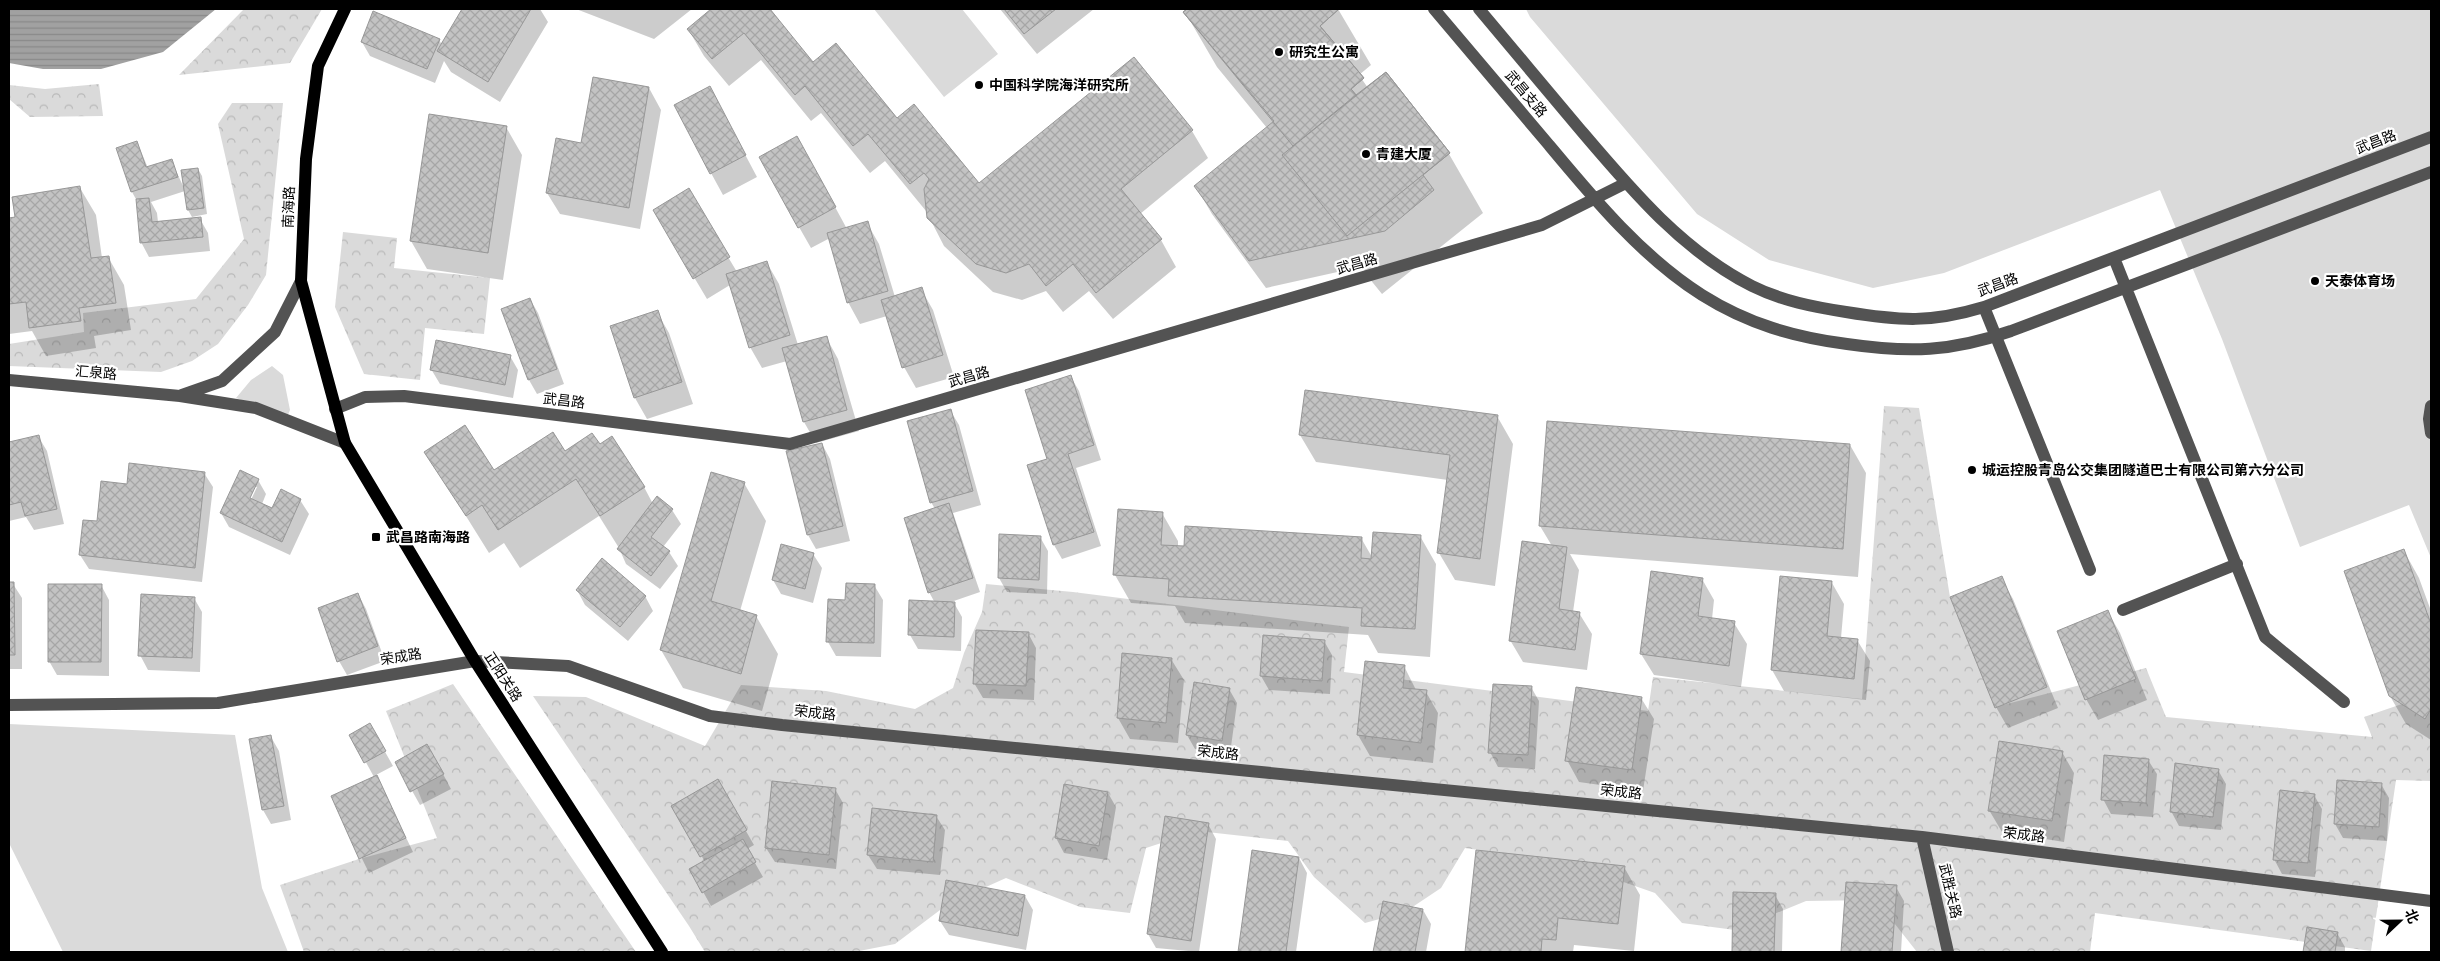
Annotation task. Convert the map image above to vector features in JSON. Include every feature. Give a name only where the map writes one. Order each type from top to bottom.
[{"type":"main road","name":"南海路","points":[[334,409],[301,281],[306,159],[318,66],[345,9]]},
{"type":"main road","name":"正阳关路","points":[[334,409],[345,444],[475,661],[662,952]]},
{"type":"street","name":"武昌支路","points":[[1434,9],[1594,199]]},
{"type":"street","name":"武昌支路","points":[[1478,9],[1626,183]]},
{"type":"street","name":"武昌路","points":[[334,409],[365,397],[404,396],[790,444],[1542,225],[1626,183],[1694,250],[1746,283],[1781,299],[1809,306],[1896,319],[1924,320],[1950,317],[1984,307],[2430,141]]},
{"type":"street","points":[[1594,199],[1666,270],[1703,296],[1773,329],[1802,338],[1906,351],[1941,349],[1995,337],[2431,172]]},
{"type":"street","points":[[2114,258],[2265,637],[2344,702]]},
{"type":"street","points":[[180,396],[222,381],[275,332],[301,281]]},
{"type":"street","points":[[1984,307],[2090,570]]},
{"type":"street","name":"汇泉路","points":[[9,380],[180,396],[256,408],[345,444]]},
{"type":"street","points":[[2431,406],[2429,419],[2431,432]]},
{"type":"street","points":[[2123,610],[2237,564]]},
{"type":"street","name":"荣成路","points":[[9,704],[218,702],[475,661],[568,666],[710,716],[782,725],[1922,837],[2431,901]]},
{"type":"street","name":"武胜关路","points":[[1922,837],[1948,952]]},
{"type":"green space","points":[[244,9],[322,9],[290,63],[179,75]]},
{"type":"green space","points":[[874,9],[962,9],[998,54],[944,97]]},
{"type":"green space","name":"天泰体育场","points":[[1526,9],[2431,9],[2431,558],[2409,505],[2300,547],[2222,339],[2160,190],[1944,273],[1873,288],[1769,260],[1697,214],[1530,17]]},
{"type":"green space","points":[[99,84],[103,116],[30,117],[9,99],[9,85],[45,89]]},
{"type":"green space","points":[[232,103],[283,103],[266,275],[248,305],[218,344],[192,361],[161,372],[9,366],[9,344],[84,332],[83,313],[196,299],[244,239],[218,124]]},
{"type":"green space","points":[[343,232],[397,238],[394,268],[490,278],[484,334],[425,328],[420,380],[364,374],[335,307]]},
{"type":"green space","points":[[272,366],[283,375],[290,410],[287,417],[236,398],[251,380]]},
{"type":"green space","points":[[1884,406],[1919,408],[1950,597],[1995,707],[2146,668],[2166,717],[2372,737],[2364,717],[2431,694],[2431,781],[2396,780],[2371,951],[2095,913],[2090,952],[1917,952],[1876,900],[1806,901],[1735,930],[1682,923],[1655,893],[1572,864],[1465,848],[1441,888],[1405,912],[1365,923],[1314,877],[1288,841],[1198,831],[1146,848],[1130,913],[1080,907],[1006,878],[948,904],[895,944],[854,952],[705,952],[533,696],[586,697],[705,746],[741,685],[826,691],[915,709],[953,688],[964,653],[982,612],[986,584],[1073,592],[1349,627],[1344,672],[1648,711],[1653,677],[1862,699]]},
{"type":"green space","points":[[453,684],[636,952],[304,952],[280,885],[359,859],[437,838],[386,711]]},
{"type":"green space","points":[[9,724],[235,735],[262,888],[288,952],[63,952],[9,843]]},
{"type":"shaded area","points":[[9,9],[216,9],[163,52],[101,69],[43,69],[9,63]]},
{"type":"building","points":[[462,9],[531,9],[488,82],[437,51]]},
{"type":"building","points":[[711,9],[770,9],[813,62],[836,43],[897,118],[914,104],[979,183],[1134,57],[1193,130],[1121,189],[1162,239],[1096,293],[1073,264],[1046,286],[1029,264],[1006,273],[976,264],[927,218],[924,189],[929,179],[924,173],[910,184],[868,134],[853,146],[805,86],[795,95],[744,33],[712,59],[687,29]]},
{"type":"building","points":[[1004,9],[1056,9],[1024,34]]},
{"type":"building","points":[[1187,9],[1339,9],[1320,26],[1364,78],[1351,89],[1356,95],[1386,72],[1450,153],[1423,175],[1434,190],[1385,231],[1249,261],[1194,186],[1274,121],[1183,12]]},
{"type":"building","name":"研究生公寓","points":[[1187,9],[1339,9],[1320,26],[1364,78],[1351,89],[1356,95],[1293,146],[1183,12]]},
{"type":"building","points":[[373,11],[440,39],[427,69],[361,42]]},
{"type":"building","name":"青建大厦","points":[[1386,72],[1450,153],[1347,236],[1282,155]]},
{"type":"building","points":[[593,77],[649,87],[629,208],[546,193],[556,138],[581,143]]},
{"type":"building","points":[[710,86],[746,155],[710,174],[674,105]]},
{"type":"building","points":[[429,114],[507,126],[488,253],[410,241]]},
{"type":"building","points":[[797,136],[836,207],[798,228],[759,157]]},
{"type":"building","points":[[137,141],[146,167],[172,159],[178,177],[131,192],[116,148]]},
{"type":"building","points":[[198,168],[204,208],[187,210],[181,170]]},
{"type":"building","points":[[80,186],[91,258],[109,256],[116,303],[79,308],[81,321],[29,328],[26,302],[9,304],[9,218],[15,217],[12,197]]},
{"type":"building","points":[[689,188],[730,257],[693,279],[653,210]]},
{"type":"building","points":[[149,198],[152,222],[201,217],[203,237],[140,243],[136,199]]},
{"type":"building","points":[[868,221],[888,291],[847,303],[827,233]]},
{"type":"building","points":[[767,261],[790,335],[749,348],[726,274]]},
{"type":"building","points":[[922,287],[943,355],[902,368],[881,300]]},
{"type":"building","points":[[530,298],[557,369],[528,380],[501,309]]},
{"type":"building","points":[[658,310],[682,382],[634,398],[610,326]]},
{"type":"building","points":[[827,336],[847,410],[803,422],[782,348]]},
{"type":"building","points":[[436,340],[511,355],[505,385],[430,370]]},
{"type":"building","points":[[1071,375],[1094,445],[1068,454],[1094,532],[1053,545],[1027,465],[1047,459],[1025,390]]},
{"type":"building","points":[[1305,390],[1498,415],[1480,559],[1437,553],[1450,455],[1299,435]]},
{"type":"building","points":[[951,409],[973,491],[930,503],[907,421]]},
{"type":"building","points":[[1547,421],[1850,444],[1843,549],[1539,526]]},
{"type":"building","points":[[465,425],[494,470],[553,432],[565,451],[592,433],[600,444],[612,436],[645,487],[600,516],[576,479],[498,530],[482,505],[466,516],[424,452]]},
{"type":"building","points":[[39,435],[57,509],[25,516],[21,502],[9,505],[9,442]]},
{"type":"building","points":[[822,443],[843,526],[807,535],[786,451]]},
{"type":"building","points":[[129,463],[205,472],[195,568],[79,555],[83,520],[97,521],[101,481],[127,484]]},
{"type":"building","points":[[240,470],[259,479],[250,498],[272,508],[281,489],[301,499],[282,542],[220,513]]},
{"type":"building","points":[[711,472],[745,482],[711,601],[757,615],[741,674],[660,650]]},
{"type":"building","points":[[657,496],[673,509],[651,537],[670,551],[651,576],[617,549]]},
{"type":"building","points":[[949,503],[973,578],[928,593],[904,518]]},
{"type":"building","points":[[1118,509],[1163,512],[1161,545],[1184,546],[1185,526],[1362,537],[1361,558],[1371,559],[1373,532],[1421,535],[1415,629],[1361,626],[1362,608],[1168,596],[1169,579],[1113,575]]},
{"type":"building","points":[[999,534],[1041,536],[1039,580],[998,578]]},
{"type":"building","points":[[1522,541],[1567,547],[1559,609],[1580,612],[1575,650],[1509,641]]},
{"type":"building","points":[[781,544],[814,553],[805,589],[772,580]]},
{"type":"building","points":[[2404,549],[2431,624],[2431,709],[2425,719],[2389,696],[2344,571]]},
{"type":"building","points":[[602,558],[646,596],[620,627],[576,590]]},
{"type":"building","points":[[1651,571],[1703,578],[1698,616],[1735,621],[1729,666],[1640,654]]},
{"type":"building","points":[[1780,576],[1832,581],[1827,636],[1858,639],[1854,679],[1771,670]]},
{"type":"building","points":[[2002,576],[2047,687],[1995,708],[1950,597]]},
{"type":"building","points":[[9,582],[14,582],[15,655],[9,655]]},
{"type":"building","points":[[846,583],[875,584],[874,643],[826,642],[828,599],[845,600]]},
{"type":"building","points":[[48,584],[102,584],[101,662],[48,662]]},
{"type":"building","points":[[358,593],[378,646],[337,662],[318,608]]},
{"type":"building","points":[[141,594],[195,597],[192,658],[138,656]]},
{"type":"building","points":[[909,600],[955,602],[954,637],[908,635]]},
{"type":"building","points":[[2108,610],[2136,679],[2085,700],[2057,631]]},
{"type":"building","points":[[976,630],[1029,632],[1026,686],[973,684]]},
{"type":"building","points":[[1263,635],[1325,640],[1322,681],[1260,676]]},
{"type":"building","points":[[1122,653],[1172,658],[1166,723],[1117,718]]},
{"type":"building","points":[[1365,661],[1405,665],[1403,688],[1427,690],[1421,743],[1357,735]]},
{"type":"building","points":[[1194,682],[1230,688],[1222,741],[1186,735]]},
{"type":"building","points":[[1493,684],[1532,686],[1528,755],[1488,753]]},
{"type":"building","points":[[1576,687],[1642,697],[1632,770],[1565,761]]},
{"type":"building","points":[[370,723],[386,751],[364,763],[349,735]]},
{"type":"building","points":[[271,735],[284,806],[262,810],[249,739]]},
{"type":"building","points":[[1999,741],[2063,751],[2052,821],[1988,811]]},
{"type":"building","points":[[427,744],[444,774],[410,792],[395,762]]},
{"type":"building","points":[[2104,755],[2149,759],[2146,803],[2101,800]]},
{"type":"building","points":[[2175,763],[2219,769],[2213,817],[2170,812]]},
{"type":"building","points":[[377,775],[406,838],[359,859],[331,796]]},
{"type":"building","points":[[718,779],[747,830],[700,857],[671,806]]},
{"type":"building","points":[[2337,780],[2382,783],[2379,827],[2334,824]]},
{"type":"building","points":[[772,781],[836,788],[829,855],[765,848]]},
{"type":"building","points":[[1064,784],[1108,792],[1099,846],[1055,838]]},
{"type":"building","points":[[2280,790],[2315,794],[2308,863],[2273,860]]},
{"type":"building","points":[[872,808],[937,815],[933,862],[867,855]]},
{"type":"building","points":[[1165,816],[1209,823],[1191,941],[1147,934]]},
{"type":"building","points":[[743,839],[756,862],[702,893],[689,869]]},
{"type":"building","points":[[1252,850],[1299,857],[1286,952],[1238,952]]},
{"type":"building","points":[[1476,850],[1625,866],[1618,924],[1558,918],[1556,940],[1542,939],[1541,952],[1465,952]]},
{"type":"building","points":[[946,880],[1025,895],[1018,936],[939,921]]},
{"type":"building","points":[[1846,882],[1897,885],[1892,952],[1841,952]]},
{"type":"building","points":[[1733,892],[1776,893],[1774,952],[1732,952]]},
{"type":"building","points":[[1383,901],[1423,909],[1415,952],[1373,952]]},
{"type":"building","points":[[2307,927],[2338,932],[2335,952],[2303,952]]},
{"type":"place","name":"研究生公寓","points":[[1279,52]]},
{"type":"place","name":"中国科学院海洋研究所","points":[[979,85]]},
{"type":"place","name":"青建大厦","points":[[1366,154]]},
{"type":"place","name":"天泰体育场","points":[[2315,281]]},
{"type":"place","name":"城运控股青岛公交集团隧道巴士有限公司第六分公司","points":[[1972,470]]},
{"type":"place","name":"武昌路南海路","points":[[376,537]]}]
